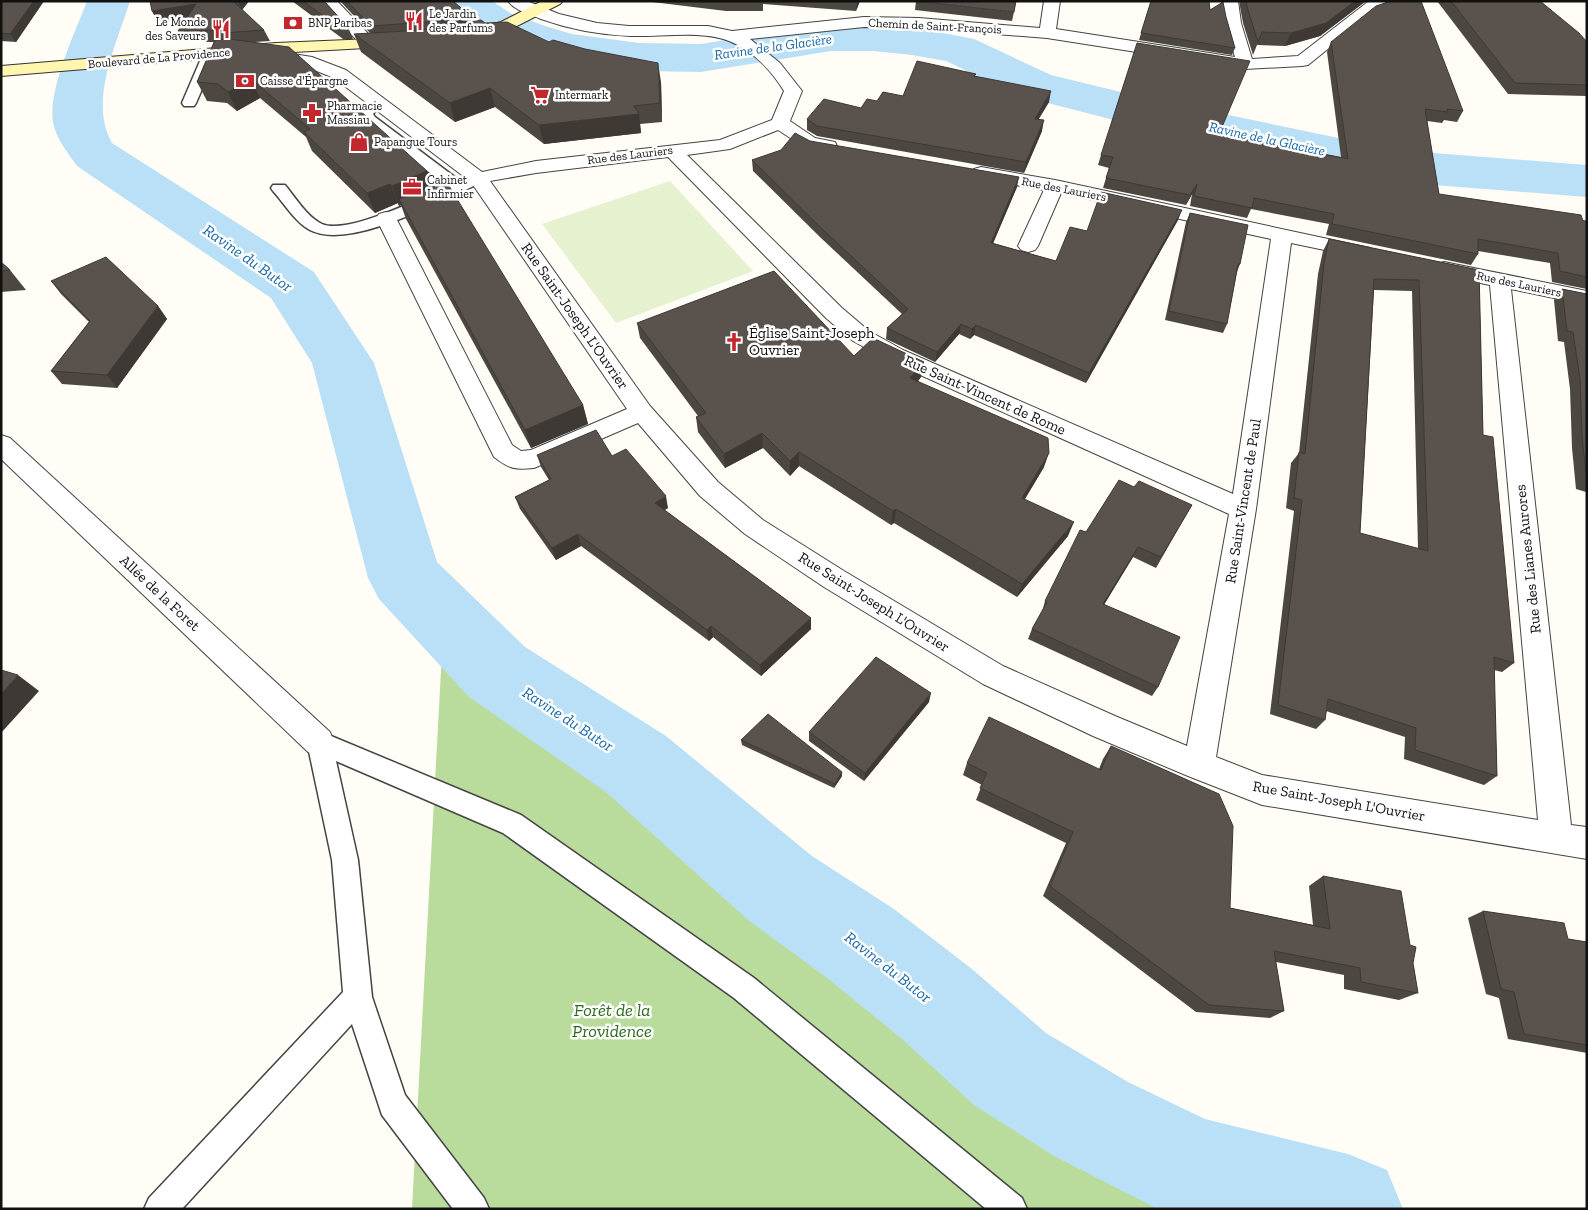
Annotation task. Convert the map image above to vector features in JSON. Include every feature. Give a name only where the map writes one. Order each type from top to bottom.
[{"type":"main road","points":[[457,37],[507,25],[555,1]]},
{"type":"main road","name":"Boulevard de La Providence","points":[[1,71],[240,51],[414,42]]},
{"type":"street","points":[[328,1],[365,45],[343,55],[340,74]]},
{"type":"street","name":"Chemin de Saint-François","points":[[516,1],[530,15],[554,18],[597,28],[629,31],[708,31],[739,39],[864,22],[919,23],[1047,33],[1245,64],[1302,61],[1379,1]]},
{"type":"street","points":[[1047,33],[1052,1]]},
{"type":"street","points":[[1230,1],[1233,23],[1245,64]]},
{"type":"street","points":[[739,39],[773,66],[786,79],[793,91],[780,124],[810,143],[850,150]]},
{"type":"street","name":"Rue Saint-Joseph L'Ouvrier","points":[[240,51],[306,61],[340,74],[377,101],[468,183],[642,412],[709,489],[754,527],[834,579],[993,675],[1199,766],[1262,790],[1556,837],[1587,844]]},
{"type":"street","name":"Rue des Lauriers","points":[[468,183],[536,168],[723,144],[780,124]]},
{"type":"street","name":"Rue Saint-Vincent de Rome","points":[[672,150],[834,313],[861,336],[895,355],[1243,509]]},
{"type":"street","name":"Rue des Lauriers","points":[[967,170],[1055,186],[1377,255]]},
{"type":"street","points":[[1028,246],[1055,186]]},
{"type":"street","points":[[386,218],[503,451],[517,461],[534,459],[642,412]]},
{"type":"street","name":"Rue Saint-Vincent de Paul","points":[[1199,766],[1243,509],[1282,235]]},
{"type":"street","name":"Rue des Lauriers","points":[[1424,265],[1587,298]]},
{"type":"street","name":"Rue des Lianes Aurores","points":[[1500,281],[1556,837]]},
{"type":"street","name":"Allée de la Foret","points":[[1,444],[320,742]]},
{"type":"lane","points":[[189,103],[210,54]]},
{"type":"lane","points":[[279,188],[317,228],[332,232],[349,231],[386,218],[468,183]]},
{"type":"lane","points":[[320,742],[345,860],[358,997],[393,1104],[473,1209]]},
{"type":"lane","points":[[320,742],[512,824],[744,988],[1011,1209]]},
{"type":"lane","points":[[160,1209],[358,997]]},
{"type":"green space","points":[[670,181],[753,271],[616,323],[542,224]]},
{"type":"green space","name":"Forêt de la Providence","points":[[442,652],[1092,1148],[1293,1209],[412,1209]]},
{"type":"building","points":[[1,1],[34,1],[10,34],[1,33]]},
{"type":"building","points":[[150,1],[233,1],[264,30],[224,33],[225,30],[178,31],[196,4],[152,11]]},
{"type":"building","points":[[303,1],[324,1],[348,27],[338,27]]},
{"type":"building","points":[[347,1],[453,1],[469,15],[442,21],[371,26]]},
{"type":"building","points":[[916,1],[1016,1],[1014,12]]},
{"type":"building","points":[[1151,1],[1209,1],[1210,10],[1223,2],[1235,48],[1141,33]]},
{"type":"building","points":[[1246,1],[1355,1],[1326,23],[1291,33],[1262,32],[1258,42]]},
{"type":"building","points":[[1391,1],[1421,1],[1463,111],[1447,109],[1448,112],[1425,109],[1439,194],[1581,215],[1583,221],[1587,221],[1587,277],[1560,271],[1558,253],[1478,239],[1478,254],[1332,224],[1334,214],[1254,198],[1252,208],[1194,196],[1197,184],[1190,195],[1106,178],[1113,157],[1101,155],[1137,43],[1250,61],[1219,134],[1348,159],[1331,42],[1376,6]]},
{"type":"building","points":[[1451,1],[1540,1],[1579,33],[1587,42],[1587,85],[1515,83]]},
{"type":"building","name":"Intermark","points":[[481,20],[485,23],[507,22],[549,42],[553,40],[585,49],[658,63],[660,103],[634,106],[639,114],[539,125],[490,88],[450,103],[354,34],[423,30]]},
{"type":"building","points":[[229,39],[289,47],[427,171],[392,186],[390,184],[367,193],[304,132],[310,129],[251,79],[228,92],[218,84],[197,82],[215,40]]},
{"type":"building","points":[[917,61],[976,74],[974,76],[1051,91],[1035,119],[1044,120],[1026,162],[817,126],[807,119],[824,99],[861,108],[867,99],[877,101],[883,92],[903,96]]},
{"type":"building","points":[[795,133],[810,141],[1019,177],[991,243],[1056,261],[1070,227],[1087,231],[1101,192],[1182,210],[1089,373],[976,325],[972,329],[961,324],[937,352],[887,328],[908,309],[821,228],[752,160],[781,150]]},
{"type":"building","points":[[446,181],[583,405],[525,430],[399,199]]},
{"type":"building","points":[[1190,213],[1248,225],[1240,264],[1238,264],[1227,324],[1169,311]]},
{"type":"building","points":[[1329,239],[1479,270],[1483,435],[1493,437],[1514,663],[1494,657],[1497,776],[1415,750],[1416,728],[1328,699],[1325,720],[1278,705],[1302,500],[1294,498],[1299,452],[1305,454],[1324,263]],"holes":[[[1374,279],[1419,280],[1428,551],[1360,533]]]},
{"type":"building","points":[[106,257],[158,306],[107,375],[51,371],[90,321],[51,281]]},
{"type":"building","points":[[1,262],[10,270],[1,271]]},
{"type":"building","points":[[774,271],[854,356],[873,338],[924,362],[910,378],[1048,438],[1049,453],[1022,498],[1074,522],[1022,584],[896,509],[893,511],[799,452],[790,461],[762,433],[724,454],[696,417],[706,413],[637,323]]},
{"type":"building","points":[[1562,289],[1587,294],[1587,480],[1582,438],[1580,379],[1573,332],[1567,331]]},
{"type":"building","points":[[596,430],[612,456],[626,449],[666,496],[655,503],[811,618],[760,665],[711,626],[707,630],[578,534],[552,548],[515,497],[551,479],[537,455]]},
{"type":"building","points":[[1119,480],[1134,487],[1139,481],[1192,505],[1161,557],[1138,547],[1103,604],[1180,637],[1158,687],[1032,629],[1047,602],[1045,601],[1080,530],[1086,532]]},
{"type":"building","points":[[876,657],[931,693],[865,773],[809,732]]},
{"type":"building","points":[[1,670],[18,675],[1,694]]},
{"type":"building","points":[[768,714],[842,772],[835,784],[741,740]]},
{"type":"building","points":[[989,717],[1101,770],[1111,746],[1219,794],[1233,826],[1230,908],[1330,929],[1323,876],[1401,891],[1410,945],[1416,947],[1413,963],[1418,993],[1361,982],[1360,968],[1274,951],[1284,1011],[1209,1005],[1050,886],[1073,832],[980,788],[987,773],[967,763]]},
{"type":"building","points":[[1483,911],[1564,923],[1568,939],[1587,942],[1587,1045],[1524,1034],[1514,992],[1501,989]]},
{"type":"waterway","name":"Ravine du Butor","points":[[109,1],[88,61],[79,95],[78,121],[87,143],[95,155],[293,285],[343,363],[405,578],[497,672],[636,764],[780,888],[860,943],[937,1004],[1010,1069],[1091,1119],[1194,1170],[1348,1209]]},
{"type":"waterway","name":"Ravine de la Glacière","points":[[461,1],[496,23],[529,36],[569,47],[639,57],[701,58],[831,37],[873,37],[912,41],[958,49],[1034,85],[1133,110],[1396,166],[1587,181]]},
{"type":"place","name":"Le Jardin des Parfums","points":[[414,21]]},
{"type":"place","name":"BNP Paribas","points":[[293,23]]},
{"type":"place","name":"Le Monde des Saveurs","points":[[221,29]]},
{"type":"place","name":"Caisse d'Épargne","points":[[245,81]]},
{"type":"place","name":"Intermark","points":[[540,95]]},
{"type":"place","name":"Pharmacie Massiau","points":[[312,113]]},
{"type":"place","name":"Papangue Tours","points":[[359,142]]},
{"type":"place","name":"Cabinet Infirmier","points":[[412,187]]},
{"type":"place","name":"Église Saint-Joseph Ouvrier","points":[[734,342]]}]
